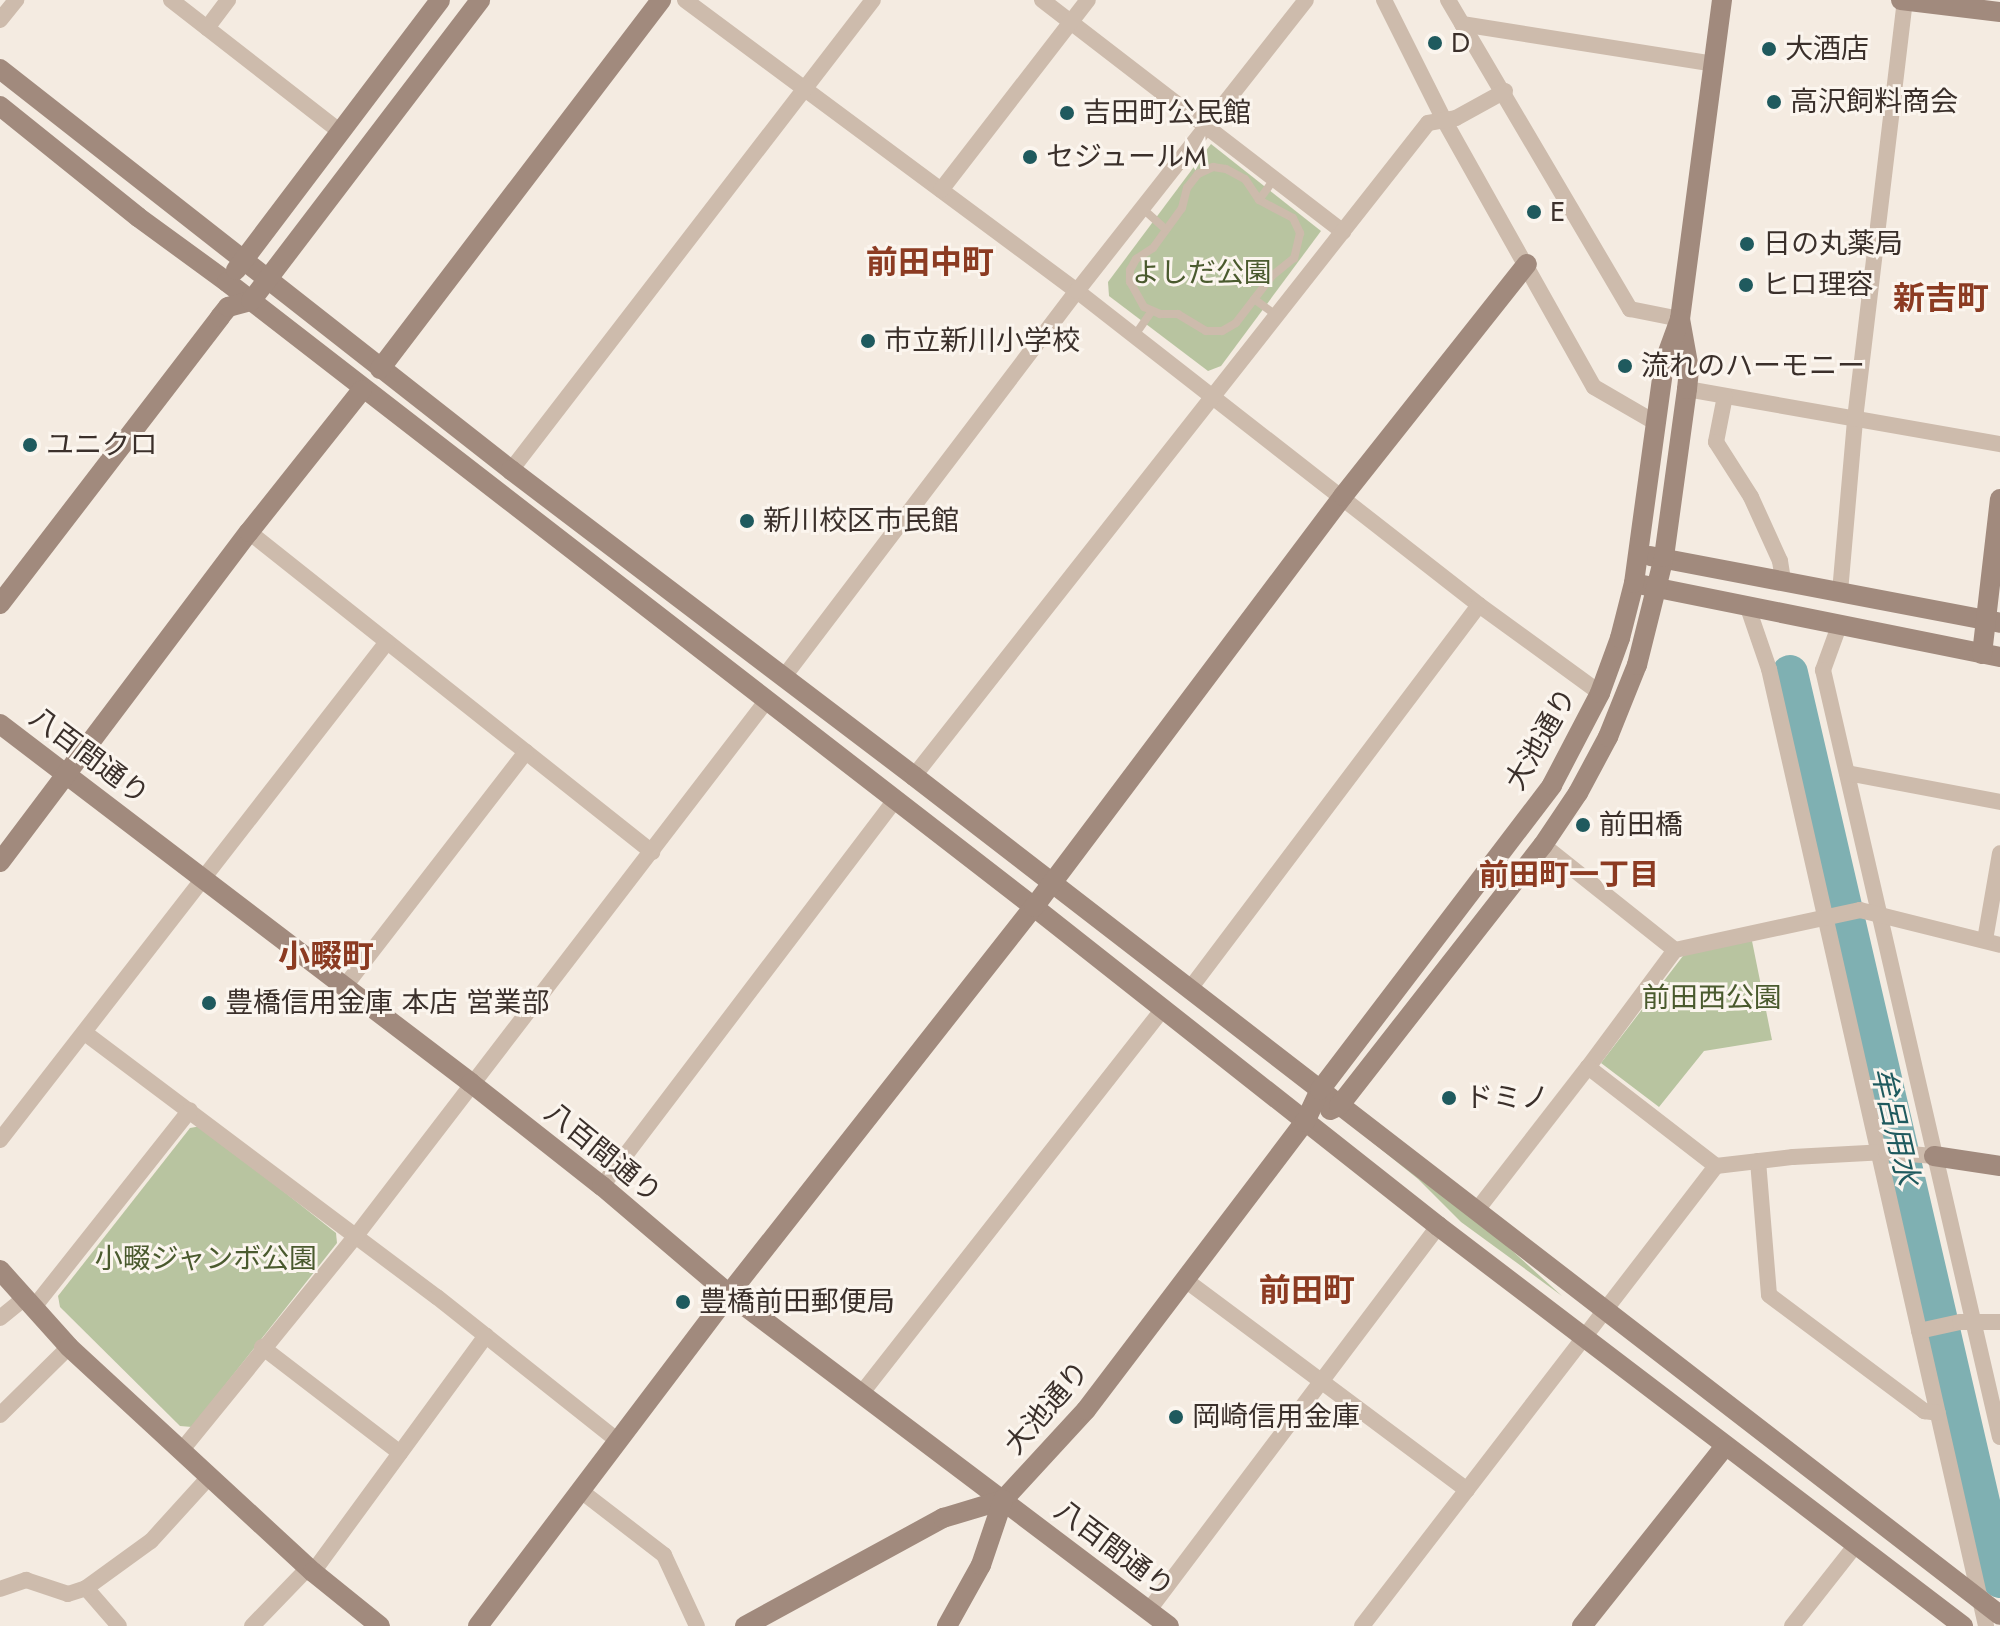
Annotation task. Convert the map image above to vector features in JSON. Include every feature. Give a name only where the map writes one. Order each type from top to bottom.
[{"type":"street","points":[[0,20],[16,0]]},
{"type":"street","points":[[171,0],[339,131]]},
{"type":"street","points":[[207,28],[228,0]]},
{"type":"street","points":[[228,307],[227,282],[440,0]]},
{"type":"street","points":[[0,604],[228,307],[251,301],[480,0]]},
{"type":"street","points":[[380,369],[661,0]]},
{"type":"street","points":[[685,0],[1077,291],[1479,605],[1600,693]]},
{"type":"street","points":[[511,470],[873,0]]},
{"type":"street","points":[[1042,0],[1343,232]]},
{"type":"street","points":[[941,190],[1088,0]]},
{"type":"street","points":[[783,678],[1141,208],[1306,0]]},
{"type":"street","points":[[1384,0],[1444,120],[1594,387],[1656,423]]},
{"type":"street","points":[[1448,0],[1505,91],[1630,309],[1680,319],[1722,0]]},
{"type":"street","points":[[1840,592],[1855,419],[1903,0],[2000,12]]},
{"type":"street","points":[[1462,24],[1714,64]]},
{"type":"street","points":[[0,69],[380,369],[1607,1309],[1990,1612]]},
{"type":"street","points":[[914,776],[1428,123],[1456,118],[1505,91]]},
{"type":"street","points":[[0,106],[138,217],[227,282],[362,390],[1164,1008],[1438,1226],[1587,1336],[1725,1446],[1963,1626]]},
{"type":"street","points":[[478,1626],[729,1294],[1034,907],[1343,496],[1527,264]]},
{"type":"street","name":"大池通り","points":[[1305,1122],[1339,1106],[1543,845],[1578,793],[1623,704],[1664,557],[1689,369],[1680,319]]},
{"type":"street","name":"大池通り","points":[[1003,1500],[1086,1410],[1305,1122],[1320,1090],[1552,785],[1600,693],[1620,638],[1634,583],[1664,363],[1680,319]]},
{"type":"street","points":[[1687,389],[2000,444]]},
{"type":"street","points":[[0,862],[249,532],[362,390]]},
{"type":"street","points":[[1725,396],[1716,442],[1751,497],[1780,561],[1783,581]]},
{"type":"street","points":[[1634,583],[1991,655],[2000,499]]},
{"type":"street","points":[[249,532],[652,852]]},
{"type":"street","points":[[1638,554],[1993,622]]},
{"type":"street","points":[[1189,990],[1479,605]]},
{"type":"street","points":[[1747,605],[1769,669],[1829,916],[1925,1329],[1938,1413],[1990,1612]]},
{"type":"street","points":[[1839,626],[1823,670],[1934,1156],[1965,1322],[2000,1437]]},
{"type":"street","points":[[0,1140],[387,642]]},
{"type":"street","points":[[181,1451],[262,1347],[355,1237],[767,700]]},
{"type":"street","name":"八百間通り","points":[[0,724],[471,1083],[602,1186],[729,1294],[1160,1621]]},
{"type":"street","points":[[345,986],[526,752]]},
{"type":"street","points":[[1847,773],[2000,802]]},
{"type":"street","points":[[602,1186],[894,802]]},
{"type":"street","points":[[1543,845],[1675,950]]},
{"type":"street","points":[[1477,1210],[1675,950],[1860,910],[1992,942],[2000,853]]},
{"type":"street","points":[[861,1394],[1164,1008]]},
{"type":"street","points":[[85,1033],[486,1336],[618,1441]]},
{"type":"street","points":[[1588,1067],[1716,1166],[1909,1152],[2000,1166]]},
{"type":"street","points":[[0,1318],[30,1302],[190,1110]]},
{"type":"street","points":[[1758,1161],[1769,1295],[1924,1411],[1938,1413]]},
{"type":"street","points":[[1362,1626],[1716,1166]]},
{"type":"street","points":[[1160,1621],[1318,1381],[1438,1226]]},
{"type":"street","points":[[0,1270],[69,1347],[310,1570],[380,1626]]},
{"type":"street","points":[[1184,1279],[1467,1490]]},
{"type":"street","points":[[1925,1329],[1965,1322],[2000,1322]]},
{"type":"street","points":[[252,1626],[310,1570],[486,1336]]},
{"type":"street","points":[[0,1415],[69,1347]]},
{"type":"street","points":[[262,1347],[400,1453]]},
{"type":"street","points":[[1582,1626],[1725,1446]]},
{"type":"street","points":[[0,1589],[26,1580],[68,1594],[86,1588],[151,1541],[209,1477]]},
{"type":"street","points":[[581,1491],[664,1555],[697,1626]]},
{"type":"street","points":[[745,1626],[943,1518],[1003,1500]]},
{"type":"street","points":[[947,1626],[981,1565],[1003,1500]]},
{"type":"street","points":[[1792,1626],[1855,1546]]},
{"type":"street","points":[[86,1588],[119,1626]]},
{"type":"lane","points":[[1213,167],[1226,169],[1245,179],[1259,200],[1293,218],[1300,233],[1294,258],[1272,276],[1236,323],[1222,331],[1206,331],[1178,314],[1152,311],[1136,296],[1130,270],[1136,259],[1153,248],[1182,208],[1187,188],[1198,174],[1213,167]]},
{"type":"lane","points":[[1259,200],[1274,179]]},
{"type":"lane","points":[[1141,208],[1165,229]]},
{"type":"lane","points":[[1254,299],[1277,316]]},
{"type":"lane","points":[[1135,335],[1152,311]]},
{"type":"green space","name":"よしだ公園","points":[[1211,144],[1321,231],[1221,366],[1208,371],[1109,296],[1108,282]]},
{"type":"green space","name":"前田西公園","points":[[1752,941],[1772,1040],[1704,1051],[1659,1107],[1601,1063],[1686,952]]},
{"type":"green space","name":"小畷ジャンボ公園","points":[[201,1126],[336,1233],[337,1243],[192,1427],[180,1426],[60,1307],[58,1296],[190,1128]]},
{"type":"green space","points":[[1367,1138],[1464,1207],[1562,1296],[1461,1222],[1418,1179]]},
{"type":"waterway","name":"牟呂用水","points":[[1790,673],[2000,1580]]},
{"type":"place","name":"D","points":[[1435,43]]},
{"type":"place","name":"大酒店","points":[[1769,49]]},
{"type":"place","name":"高沢飼料商会","points":[[1774,102]]},
{"type":"place","name":"吉田町公民館","points":[[1067,113]]},
{"type":"place","name":"セジュールM","points":[[1030,157]]},
{"type":"place","name":"E","points":[[1534,212]]},
{"type":"place","name":"日の丸薬局","points":[[1747,244]]},
{"type":"place","name":"ヒロ理容","points":[[1746,285]]},
{"type":"place","name":"市立新川小学校","points":[[868,341]]},
{"type":"place","name":"流れのハーモニー","points":[[1625,366]]},
{"type":"place","name":"ユニクロ","points":[[30,445]]},
{"type":"place","name":"新川校区市民館","points":[[747,521]]},
{"type":"place","name":"前田橋","points":[[1583,825]]},
{"type":"place","name":"豊橋信用金庫 本店 営業部","points":[[209,1003]]},
{"type":"place","name":"ドミノ","points":[[1449,1098]]},
{"type":"place","name":"豊橋前田郵便局","points":[[683,1302]]},
{"type":"place","name":"岡崎信用金庫","points":[[1176,1417]]},
{"type":"district","name":"前田中町","points":[[930,262]]},
{"type":"district","name":"新吉町","points":[[1941,298]]},
{"type":"district","name":"前田町一丁目","points":[[1569,875]]},
{"type":"district","name":"小畷町","points":[[326,956]]},
{"type":"district","name":"前田町","points":[[1307,1290]]}]
